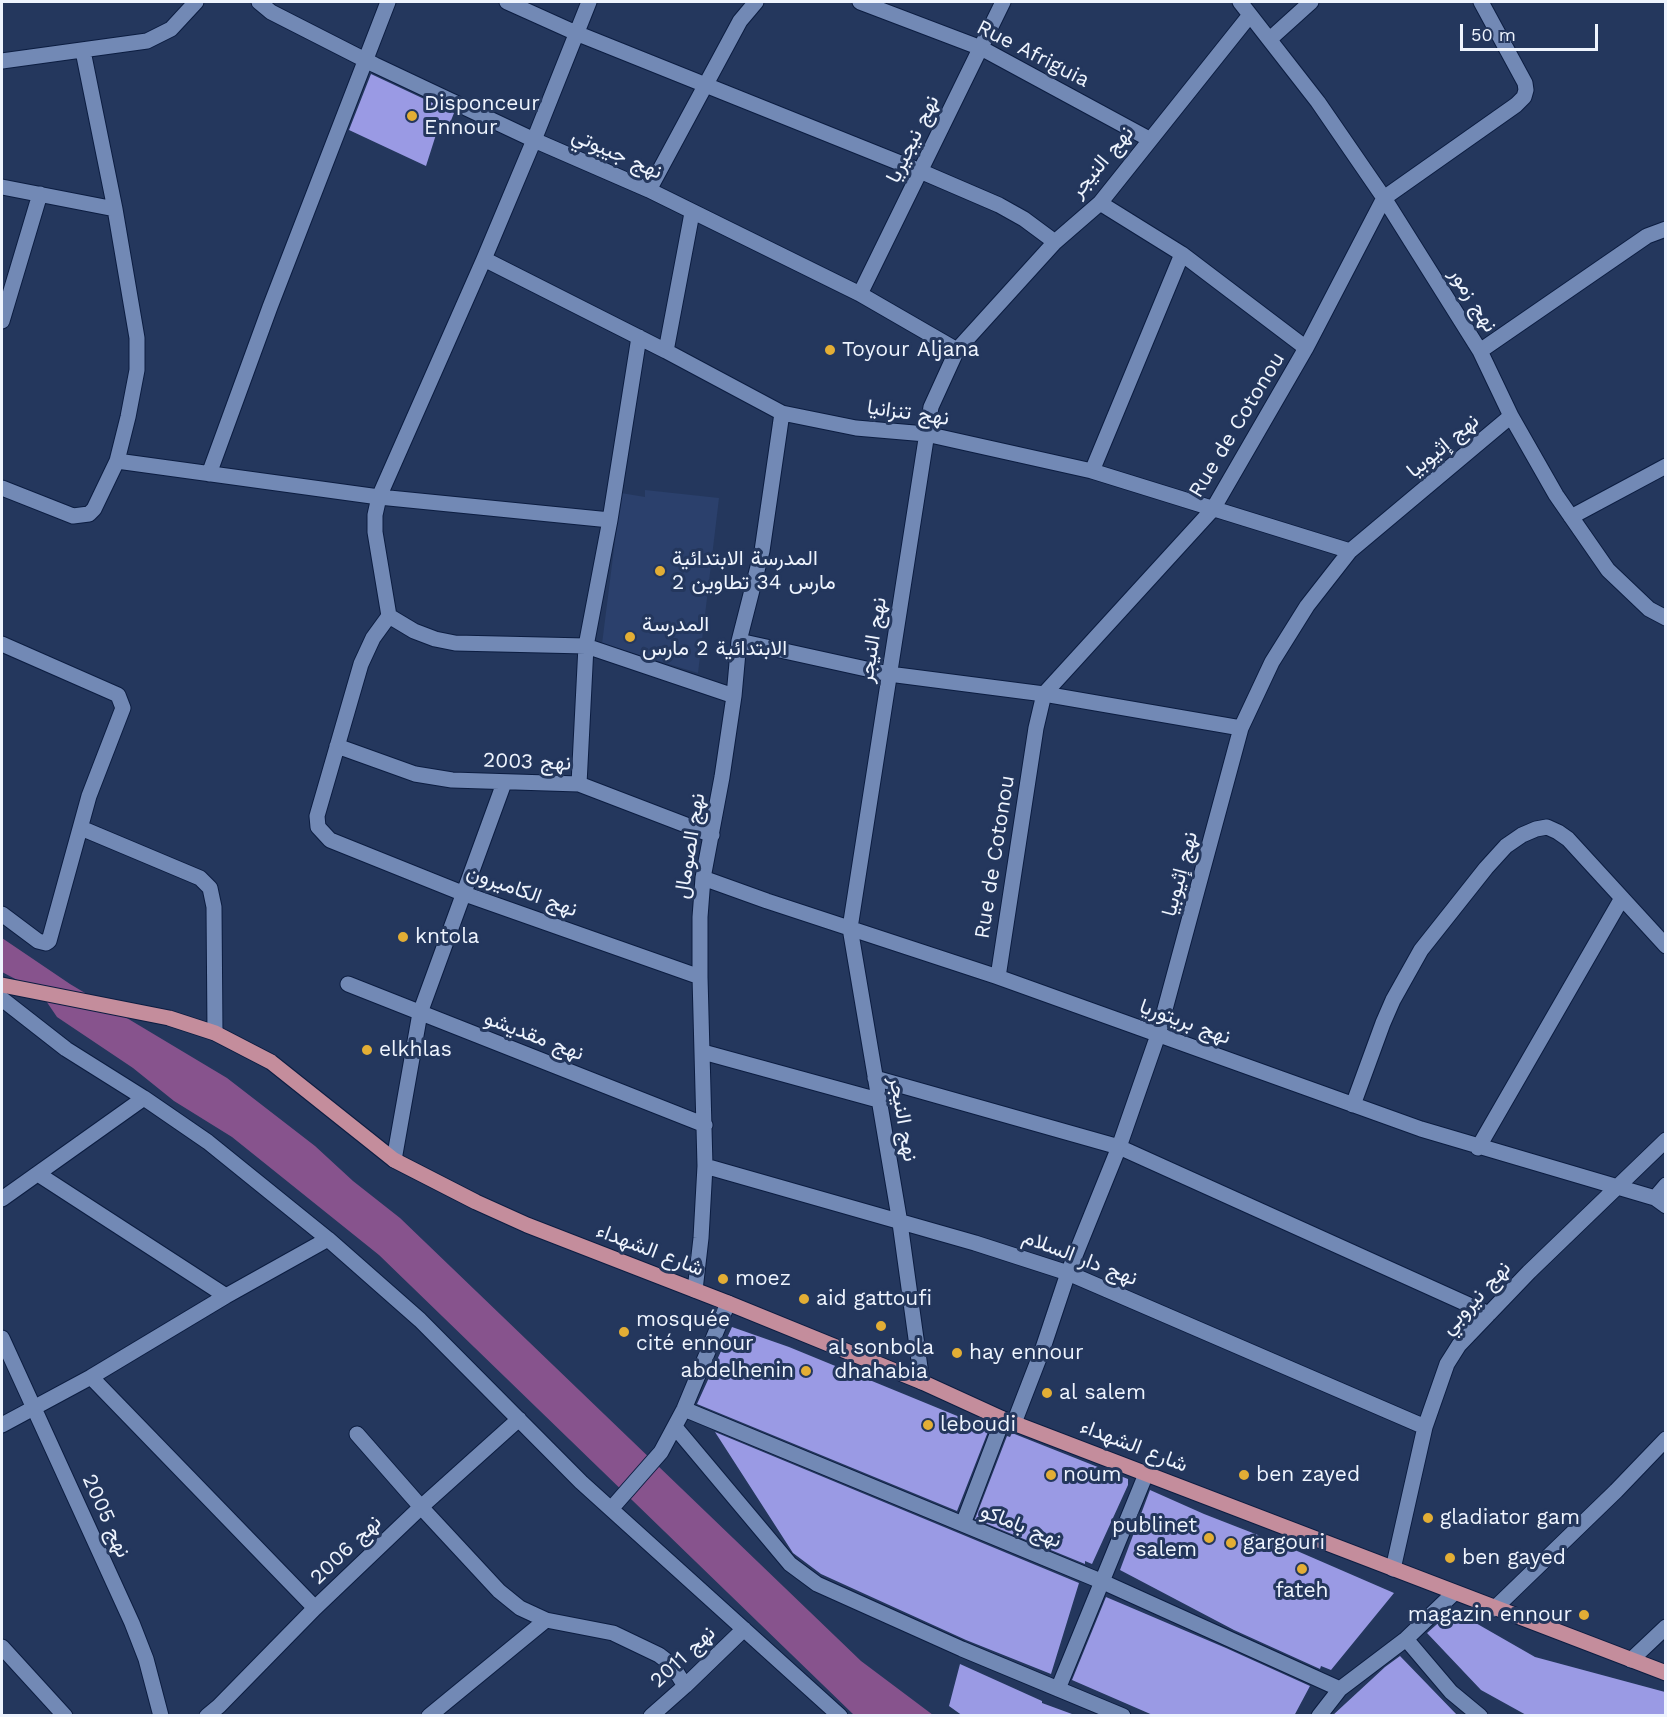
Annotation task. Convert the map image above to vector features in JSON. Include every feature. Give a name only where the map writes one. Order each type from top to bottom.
[{"type":"main road","name":"شارع الشهداء","points":[[2,985],[169,1018],[215,1033],[271,1062],[394,1160],[527,1225],[728,1302],[922,1382],[1008,1421],[1665,1673]]},
{"type":"street","points":[[2,61],[147,41],[160,36],[180,21],[196,2]]},
{"type":"street","name":"نهج جيبوتي","points":[[259,2],[271,12],[365,60],[534,140],[649,190],[860,294],[957,350]]},
{"type":"street","points":[[209,474],[388,2]]},
{"type":"street","points":[[507,2],[576,33],[999,205],[1024,219],[1054,242]]},
{"type":"street","points":[[337,746],[361,664],[373,638],[389,616],[375,532],[375,515],[379,497],[484,259],[589,2]]},
{"type":"street","points":[[649,190],[740,21],[756,2]]},
{"type":"street","name":"Rue Afriguia","points":[[860,2],[981,48],[1149,139]]},
{"type":"street","name":"نهج نيجيريا","points":[[860,294],[1004,2]]},
{"type":"street","name":"نهج زمور","points":[[1240,2],[1318,102],[1384,198],[1480,351],[1511,416],[1571,517],[1608,570],[1649,609],[1665,618]]},
{"type":"street","points":[[1270,39],[1311,2]]},
{"type":"street","name":"Rue de Cotonou","points":[[998,977],[1036,728],[1044,694],[1213,509],[1306,348],[1384,198],[1516,105],[1524,97],[1525,83],[1481,2]]},
{"type":"street","name":"نهج النيجر","points":[[922,1382],[900,1223],[850,928],[931,407],[957,350],[1054,242],[1100,203],[1250,15]]},
{"type":"street","points":[[2,488],[63,513],[82,516],[89,514],[94,509],[117,461],[137,370],[137,338],[116,209],[83,51]]},
{"type":"street","points":[[2,187],[116,209]]},
{"type":"street","points":[[2,321],[40,194]]},
{"type":"street","points":[[1100,203],[1182,254],[1306,348]]},
{"type":"street","points":[[666,351],[692,213]]},
{"type":"street","points":[[1480,351],[1647,236],[1665,229]]},
{"type":"street","points":[[1092,471],[1182,254]]},
{"type":"street","name":"نهج تنزانيا","points":[[484,259],[639,337],[782,413],[856,428],[926,434],[1092,471],[1350,551]]},
{"type":"street","points":[[579,783],[586,646],[610,520],[639,337]]},
{"type":"street","name":"نهج الصومال","points":[[695,1290],[701,1238],[705,1166],[700,977],[703,878],[734,696],[739,641],[762,551],[782,413]]},
{"type":"street","name":"نهج إثيوبيا","points":[[963,1524],[1043,1348],[1068,1273],[1119,1148],[1158,1035],[1241,728],[1272,662],[1307,606],[1350,551],[1511,416]]},
{"type":"street","points":[[117,461],[379,497],[610,520]]},
{"type":"street","points":[[1571,517],[1665,466]]},
{"type":"street","points":[[389,616],[414,631],[455,643],[586,646],[734,696]]},
{"type":"street","points":[[739,641],[889,674],[1044,694],[1241,728]]},
{"type":"street","points":[[2,644],[118,695],[123,708],[89,796],[49,941],[46,943],[38,941],[2,914]]},
{"type":"street","name":"نهج 2003","points":[[337,746],[415,774],[452,780],[579,783],[712,835]]},
{"type":"street","name":"نهج الكاميرون","points":[[337,746],[317,816],[318,827],[330,840],[462,892],[700,977]]},
{"type":"street","points":[[394,1160],[420,1013],[462,892],[504,783]]},
{"type":"street","points":[[1353,1105],[1393,1000],[1421,950],[1506,846],[1536,829],[1547,827],[1568,839],[1665,946]]},
{"type":"street","points":[[81,828],[200,878],[210,888],[214,907],[215,1033]]},
{"type":"street","name":"نهج بريتوريا","points":[[703,878],[998,977],[1478,1148],[1617,1187],[1660,1202]]},
{"type":"street","points":[[1478,1148],[1622,898]]},
{"type":"street","name":"نهج مقديشو","points":[[348,984],[705,1125]]},
{"type":"street","points":[[2,999],[66,1049],[208,1142],[328,1239],[420,1320],[581,1482],[614,1505],[744,1629],[840,1716]]},
{"type":"street","points":[[703,1052],[878,1100]]},
{"type":"street","points":[[874,1078],[1119,1148],[1489,1314]]},
{"type":"street","points":[[2,1199],[144,1098]]},
{"type":"street","name":"نهج نيروبي","points":[[1393,1569],[1425,1427],[1447,1365],[1459,1345],[1528,1272],[1665,1140]]},
{"type":"street","name":"نهج دار السلام","points":[[705,1166],[975,1243],[1068,1273],[1425,1427]]},
{"type":"street","points":[[38,1174],[226,1296]]},
{"type":"street","points":[[1660,1202],[1665,1185]]},
{"type":"street","points":[[2,1425],[91,1377],[226,1296],[328,1239]]},
{"type":"street","points":[[614,1505],[661,1452],[684,1409],[728,1302]]},
{"type":"street","name":"نهج 2005","points":[[2,1338],[132,1623],[146,1659],[161,1716]]},
{"type":"street","points":[[91,1377],[315,1608]]},
{"type":"street","name":"نهج باماكو","points":[[684,1409],[1103,1582],[1340,1689]]},
{"type":"street","name":"نهج 2006","points":[[207,1716],[315,1608],[421,1507],[519,1419]]},
{"type":"street","points":[[675,1427],[790,1564],[817,1584],[962,1649],[1123,1716]]},
{"type":"street","points":[[357,1434],[499,1591],[520,1608],[546,1620],[613,1633],[659,1655],[672,1665],[685,1686]]},
{"type":"street","points":[[1494,1609],[1616,1491],[1665,1439]]},
{"type":"street","points":[[1058,1689],[1146,1474]]},
{"type":"street","points":[[1319,1716],[1340,1689],[1406,1639],[1454,1593]]},
{"type":"street","points":[[429,1716],[546,1620]]},
{"type":"street","points":[[1631,1660],[1665,1627]]},
{"type":"street","name":"نهج 2011","points":[[651,1716],[744,1629]]},
{"type":"street","points":[[1406,1639],[1451,1692],[1480,1716]]},
{"type":"street","points":[[2,1647],[65,1716]]},
{"type":"shaded area","name":"المدرسة الابتدائية 2 مارس 34 تطاوين","points":[[645,490],[719,498],[698,673],[602,644],[621,493],[645,497]]},
{"type":"shaded area","points":[[2,938],[70,984],[227,1078],[315,1146],[353,1181],[400,1218],[861,1661],[933,1715],[854,1715],[379,1255],[232,1137],[174,1101],[133,1068],[57,1017],[40,992],[2,972]]},
{"type":"building","name":"Disponceur Ennour","points":[[371,74],[454,113],[450,123],[440,122],[426,166],[349,130]]},
{"type":"building","points":[[732,1327],[789,1347],[989,1429],[957,1511],[697,1404]]},
{"type":"building","points":[[715,1432],[1079,1583],[1051,1674],[966,1640],[821,1574],[793,1553]]},
{"type":"building","points":[[1012,1433],[1128,1479],[1128,1485],[1092,1564],[1085,1561],[1085,1564],[975,1519],[1007,1436],[1010,1437]]},
{"type":"building","points":[[1150,1490],[1394,1593],[1331,1670],[1321,1666],[1320,1669],[1234,1630],[1120,1570]]},
{"type":"building","points":[[1106,1597],[1310,1686],[1294,1716],[1155,1716],[1072,1680]]},
{"type":"building","points":[[1453,1610],[1535,1657],[1665,1692],[1665,1716],[1528,1716],[1481,1690],[1427,1633]]},
{"type":"building","points":[[1400,1656],[1458,1716],[1332,1716],[1385,1667]]},
{"type":"building","points":[[960,1664],[1042,1701],[1042,1703],[1072,1714],[1072,1716],[963,1716],[949,1706]]},
{"type":"place","name":"Disponceur Ennour","points":[[412,116]]},
{"type":"place","name":"Toyour Aljana","points":[[830,350]]},
{"type":"place","name":"المدرسة الابتدائية 2 مارس 34 تطاوين","points":[[660,571]]},
{"type":"place","name":"المدرسة الابتدائية 2 مارس","points":[[630,637]]},
{"type":"place","name":"kntola","points":[[403,937]]},
{"type":"place","name":"elkhlas","points":[[367,1050]]},
{"type":"place","name":"moez","points":[[723,1279]]},
{"type":"place","name":"aid gattoufi","points":[[804,1299]]},
{"type":"place","name":"al sonbola dhahabia","points":[[881,1326]]},
{"type":"place","name":"mosquée cité ennour","points":[[624,1332]]},
{"type":"place","name":"hay ennour","points":[[957,1353]]},
{"type":"place","name":"abdelhenin","points":[[806,1371]]},
{"type":"place","name":"al salem","points":[[1047,1393]]},
{"type":"place","name":"leboudi","points":[[928,1425]]},
{"type":"place","name":"noum","points":[[1051,1475]]},
{"type":"place","name":"ben zayed","points":[[1244,1475]]},
{"type":"place","name":"gladiator gam","points":[[1428,1518]]},
{"type":"place","name":"publinet salem","points":[[1209,1538]]},
{"type":"place","name":"gargouri","points":[[1231,1543]]},
{"type":"place","name":"ben gayed","points":[[1450,1558]]},
{"type":"place","name":"fateh","points":[[1302,1569]]},
{"type":"place","name":"magazin ennour","points":[[1584,1615]]}]
